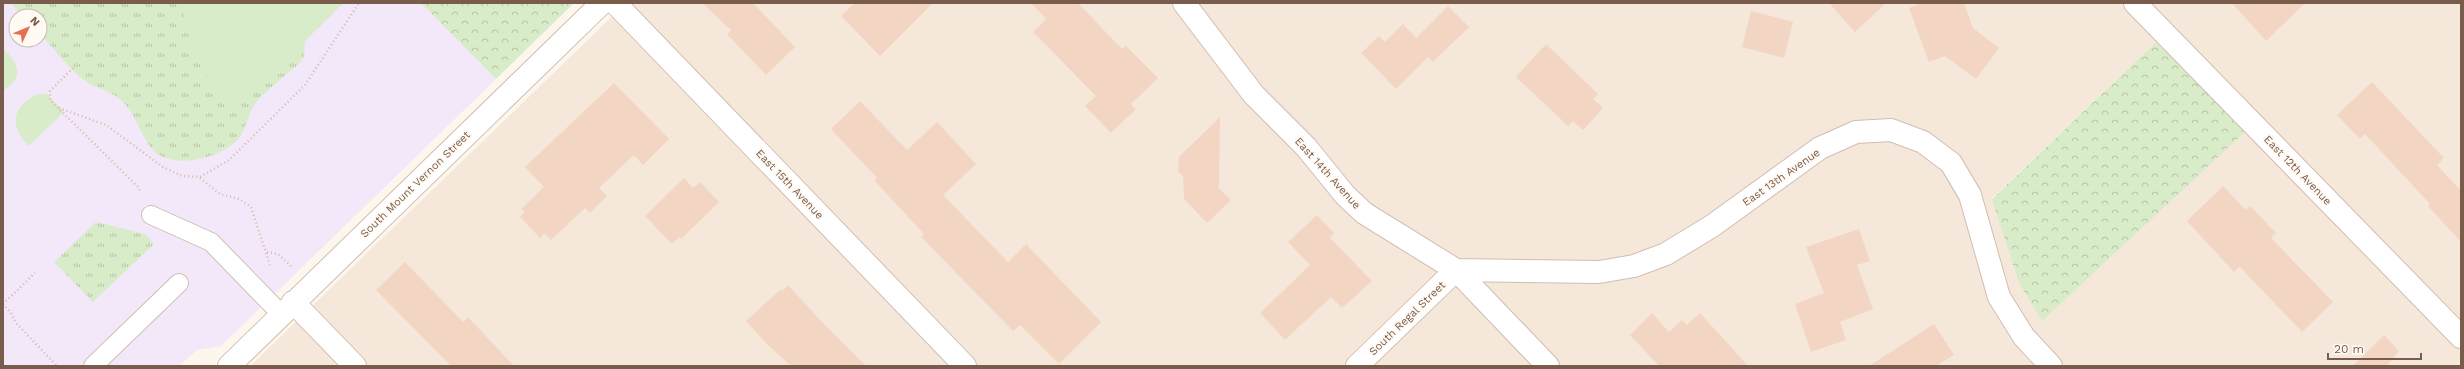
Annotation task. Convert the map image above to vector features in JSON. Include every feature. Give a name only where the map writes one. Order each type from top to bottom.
[{"type":"street","name":"South Mount Vernon Street","points":[[229,366],[602,3]]},
{"type":"street","name":"East 15th Avenue","points":[[615,3],[964,366]]},
{"type":"street","name":"East 14th Avenue","points":[[1184,3],[1254,95],[1306,147],[1345,195],[1364,213],[1456,270],[1548,366]]},
{"type":"street","name":"East 12th Avenue","points":[[2135,3],[2461,337]]},
{"type":"street","name":"East 13th Avenue","points":[[1456,270],[1599,272],[1634,266],[1666,254],[1712,226],[1820,148],[1856,132],[1891,130],[1923,142],[1951,163],[1970,195],[1999,297],[2024,337],[2051,366]]},
{"type":"street","name":"South Regal Street","points":[[1357,366],[1456,270]]},
{"type":"street","points":[[287,308],[355,366]]},
{"type":"lane","points":[[151,216],[210,242],[287,308]]},
{"type":"lane","points":[[93,366],[179,283]]},
{"type":"path","points":[[59,108],[106,125],[163,167],[182,176],[200,177],[229,160],[305,85],[359,3]]},
{"type":"path","points":[[73,68],[50,91],[50,100],[138,187],[151,216]]},
{"type":"path","points":[[200,177],[220,194],[240,199],[251,207],[272,272]]},
{"type":"path","points":[[266,252],[278,254],[294,269]]},
{"type":"path","points":[[35,273],[3,304],[12,313],[16,323],[57,366]]},
{"type":"shaded area","points":[[3,3],[421,3],[496,79],[221,346],[197,350],[179,366],[3,366]]},
{"type":"shaded area","points":[[626,3],[2461,3],[2461,366],[250,366]],"holes":[[[2156,42],[2244,132],[2041,320],[1992,198]]]},
{"type":"green space","points":[[10,3],[343,3],[305,41],[304,56],[302,60],[266,92],[255,104],[241,135],[234,143],[225,150],[213,155],[187,161],[163,157],[154,151],[145,139],[131,112],[121,100],[113,94],[81,78],[69,66],[48,43],[48,8],[15,8]]},
{"type":"green space","points":[[181,3],[343,3],[231,111],[205,74],[190,38]]},
{"type":"green space","points":[[421,3],[574,3],[496,79]]},
{"type":"green space","points":[[2156,42],[2245,132],[2042,321],[2019,283],[1992,199]]},
{"type":"green space","points":[[3,48],[13,59],[16,65],[17,75],[10,86],[3,91]]},
{"type":"green space","points":[[38,94],[47,94],[64,112],[29,146],[18,131],[16,117],[22,104]]},
{"type":"green space","points":[[96,222],[145,234],[154,244],[93,302],[54,262]]},
{"type":"building","points":[[702,3],[753,3],[795,47],[766,75],[727,34],[731,30]]},
{"type":"building","points":[[855,3],[933,3],[880,56],[841,16]]},
{"type":"building","points":[[1031,3],[1078,3],[1122,49],[1126,46],[1158,78],[1131,104],[1136,109],[1111,133],[1085,106],[1096,96],[1033,32],[1046,19]]},
{"type":"building","points":[[1829,3],[1886,3],[1855,32]]},
{"type":"building","points":[[1923,3],[1964,3],[1973,28],[1999,48],[1976,79],[1945,56],[1929,62],[1909,8]]},
{"type":"building","points":[[2232,3],[2305,3],[2266,41]]},
{"type":"building","points":[[1448,6],[1469,27],[1433,62],[1428,57],[1396,89],[1361,53],[1379,36],[1385,42],[1403,24],[1416,38]]},
{"type":"building","points":[[1751,11],[1793,22],[1784,58],[1742,47]]},
{"type":"building","points":[[1546,44],[1598,94],[1593,99],[1603,108],[1583,130],[1573,121],[1568,126],[1516,77]]},
{"type":"building","points":[[2372,82],[2444,158],[2437,165],[2461,191],[2461,242],[2428,206],[2430,204],[2365,134],[2360,139],[2337,115]]},
{"type":"building","points":[[614,83],[669,139],[643,165],[634,155],[599,188],[607,196],[590,213],[585,208],[551,240],[544,233],[540,238],[520,217],[525,212],[521,209],[544,187],[525,167]]},
{"type":"building","points":[[860,101],[907,150],[937,122],[976,164],[943,195],[1008,262],[1026,244],[1101,322],[1059,364],[1020,325],[1013,331],[921,237],[924,234],[874,180],[877,178],[831,129]]},
{"type":"building","points":[[1220,117],[1219,188],[1231,200],[1207,223],[1184,199],[1183,176],[1178,171],[1179,157]]},
{"type":"building","points":[[684,178],[693,188],[700,182],[719,202],[681,239],[680,237],[672,244],[645,216]]},
{"type":"building","points":[[2223,186],[2246,210],[2250,206],[2276,233],[2271,238],[2333,302],[2302,332],[2240,267],[2234,272],[2187,221]]},
{"type":"building","points":[[1317,215],[1334,233],[1330,238],[1372,281],[1342,308],[1331,297],[1285,340],[1260,313],[1310,265],[1288,242]]},
{"type":"building","points":[[1859,229],[1870,261],[1857,265],[1873,309],[1840,322],[1846,340],[1811,352],[1795,304],[1824,293],[1806,247]]},
{"type":"building","points":[[405,262],[463,322],[468,317],[514,366],[451,366],[376,290]]},
{"type":"building","points":[[788,285],[866,366],[791,366],[768,345],[746,321],[780,290],[782,291]]},
{"type":"building","points":[[1652,313],[1669,332],[1682,320],[1687,325],[1700,313],[1748,366],[1659,366],[1630,335]]},
{"type":"building","points":[[1934,324],[1954,355],[1936,366],[1869,366]]},
{"type":"building","points":[[2384,335],[2399,351],[2387,366],[2353,366]]}]
